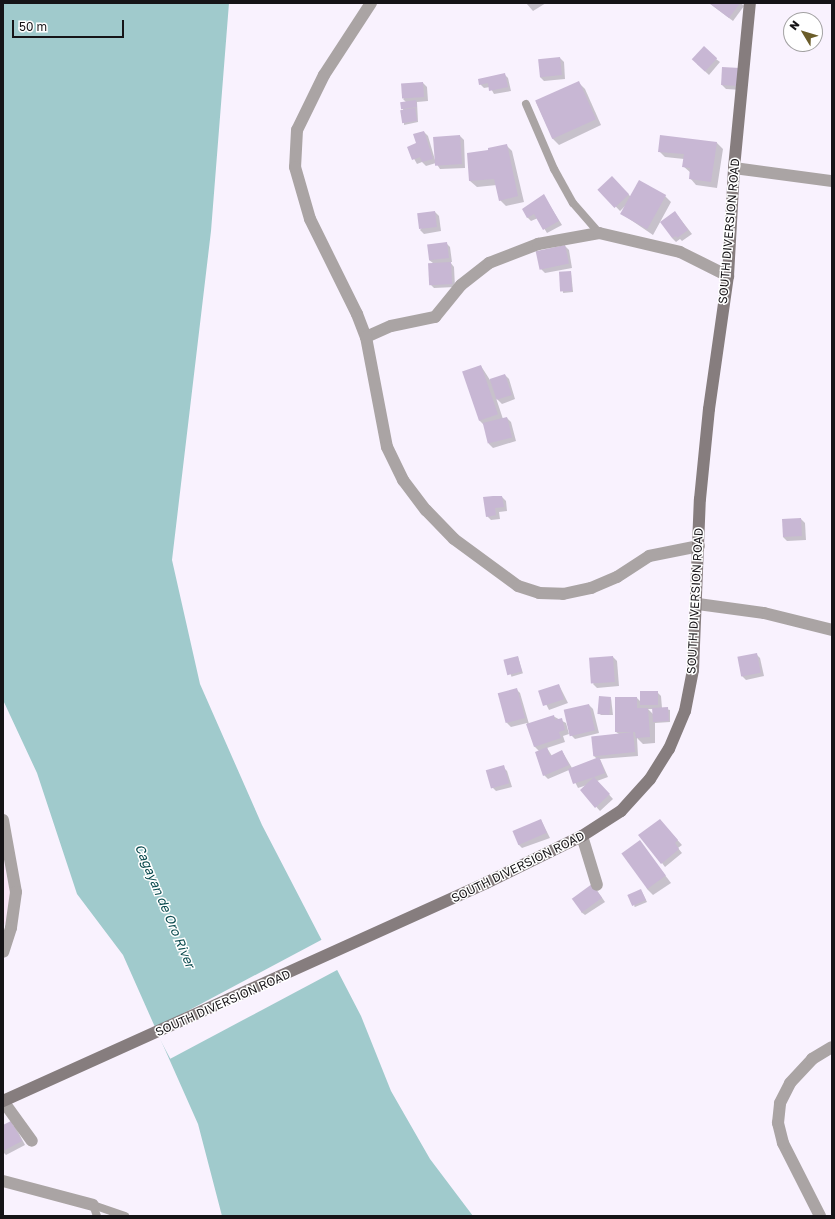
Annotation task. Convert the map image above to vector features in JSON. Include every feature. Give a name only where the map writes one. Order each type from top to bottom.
[{"type":"main road","name":"SOUTH DIVERSION ROAD","points":[[3,1101],[486,884],[582,836],[620,811],[650,779],[669,749],[684,711],[693,670],[698,604],[699,546],[708,409],[728,276],[734,168],[750,3]]},
{"type":"street","points":[[371,3],[324,75],[297,130],[295,167],[310,219],[357,314],[366,337],[387,447],[403,480],[426,510],[454,539],[518,586],[539,593],[563,594],[591,588],[617,577],[649,556],[699,546]]},
{"type":"street","points":[[734,168],[832,181]]},
{"type":"street","points":[[366,337],[392,326],[435,317],[461,285],[489,263],[538,244],[600,233],[680,252],[728,276]]},
{"type":"street","points":[[698,604],[764,613],[832,630]]},
{"type":"street","points":[[3,820],[16,892],[11,928],[3,951]]},
{"type":"street","points":[[582,836],[597,885]]},
{"type":"street","points":[[820,1216],[783,1143],[778,1123],[780,1103],[790,1083],[812,1059],[832,1047]]},
{"type":"street","points":[[3,1101],[32,1141]]},
{"type":"street","points":[[3,1181],[95,1211]]},
{"type":"lane","points":[[526,104],[554,169],[570,196],[600,233]]},
{"type":"lane","points":[[95,1211],[125,1216]]},
{"type":"shaded area","points":[[3,856],[15,918],[3,925]]},
{"type":"water","name":"Cagayan de Oro River","points":[[3,3],[229,3],[211,231],[172,560],[200,684],[262,825],[361,1016],[391,1091],[430,1159],[473,1216],[222,1216],[198,1124],[123,955],[77,894],[37,773],[3,700]]},
{"type":"pier","points":[[323,939],[339,969],[170,1059],[154,1029]]},
{"type":"building","points":[[709,3],[740,3],[729,18]]},
{"type":"building","points":[[704,46],[717,58],[705,71],[692,59]]},
{"type":"building","points":[[560,57],[562,75],[540,77],[538,59]]},
{"type":"building","points":[[722,67],[740,68],[739,86],[721,85]]},
{"type":"building","points":[[505,73],[508,87],[489,91],[488,83],[479,85],[478,79]]},
{"type":"building","points":[[579,81],[596,119],[552,139],[535,101]]},
{"type":"building","points":[[423,82],[424,97],[402,98],[401,84]]},
{"type":"building","points":[[416,100],[417,107],[401,109],[400,102]]},
{"type":"building","points":[[415,108],[417,121],[402,123],[400,110]]},
{"type":"building","points":[[424,131],[433,159],[422,162],[420,157],[412,160],[407,147],[416,143],[413,134]]},
{"type":"building","points":[[460,135],[462,164],[435,166],[433,137]]},
{"type":"building","points":[[660,135],[717,142],[711,182],[689,179],[690,168],[682,167],[684,154],[658,152]]},
{"type":"building","points":[[507,144],[518,196],[499,201],[494,179],[469,181],[467,153],[488,150],[488,148]]},
{"type":"building","points":[[612,176],[629,194],[614,208],[597,190]]},
{"type":"building","points":[[639,180],[666,195],[647,229],[620,214]]},
{"type":"building","points":[[544,194],[559,221],[543,230],[534,214],[527,218],[522,209]]},
{"type":"building","points":[[435,211],[437,227],[419,229],[417,213]]},
{"type":"building","points":[[675,211],[688,230],[677,238],[676,236],[672,238],[660,222]]},
{"type":"building","points":[[447,242],[449,258],[429,260],[427,244]]},
{"type":"building","points":[[565,245],[569,264],[540,270],[536,251]]},
{"type":"building","points":[[451,262],[452,284],[429,285],[428,263]]},
{"type":"building","points":[[571,271],[572,291],[560,292],[559,272]]},
{"type":"building","points":[[481,365],[498,414],[479,421],[462,372]]},
{"type":"building","points":[[505,374],[512,395],[497,400],[490,379]]},
{"type":"building","points":[[507,417],[512,437],[488,443],[483,423]]},
{"type":"building","points":[[502,496],[504,507],[495,508],[496,515],[486,517],[483,497]]},
{"type":"building","points":[[801,518],[802,536],[783,537],[782,519]]},
{"type":"building","points":[[757,653],[761,673],[741,676],[737,657]]},
{"type":"building","points":[[518,656],[522,672],[507,675],[503,660]]},
{"type":"building","points":[[613,656],[615,682],[591,684],[589,658]]},
{"type":"building","points":[[559,684],[564,699],[543,706],[538,691]]},
{"type":"building","points":[[517,688],[525,718],[506,723],[498,693]]},
{"type":"building","points":[[640,691],[658,691],[658,705],[640,705]]},
{"type":"building","points":[[599,696],[611,697],[609,715],[597,714]]},
{"type":"building","points":[[615,697],[637,697],[637,708],[648,708],[650,737],[636,738],[635,732],[615,732]]},
{"type":"building","points":[[589,704],[595,730],[570,736],[564,710]]},
{"type":"building","points":[[668,707],[669,721],[653,722],[652,708]]},
{"type":"building","points":[[554,715],[555,720],[562,718],[565,730],[559,732],[561,738],[534,747],[526,724]]},
{"type":"building","points":[[633,732],[635,752],[593,756],[591,736]]},
{"type":"building","points":[[547,747],[550,756],[562,750],[569,765],[543,776],[535,752]]},
{"type":"building","points":[[599,757],[605,773],[573,784],[568,769]]},
{"type":"building","points":[[504,765],[509,783],[491,789],[486,770]]},
{"type":"building","points":[[594,777],[610,794],[595,808],[580,790]]},
{"type":"building","points":[[541,819],[547,833],[518,845],[512,831]]},
{"type":"building","points":[[660,819],[678,840],[675,843],[679,849],[661,864],[638,835]]},
{"type":"building","points":[[640,840],[666,876],[647,889],[621,854]]},
{"type":"building","points":[[592,884],[602,898],[582,912],[572,899]]},
{"type":"building","points":[[641,889],[646,900],[632,906],[627,895]]},
{"type":"building","points":[[11,1121],[22,1141],[3,1151],[3,1125]]}]
